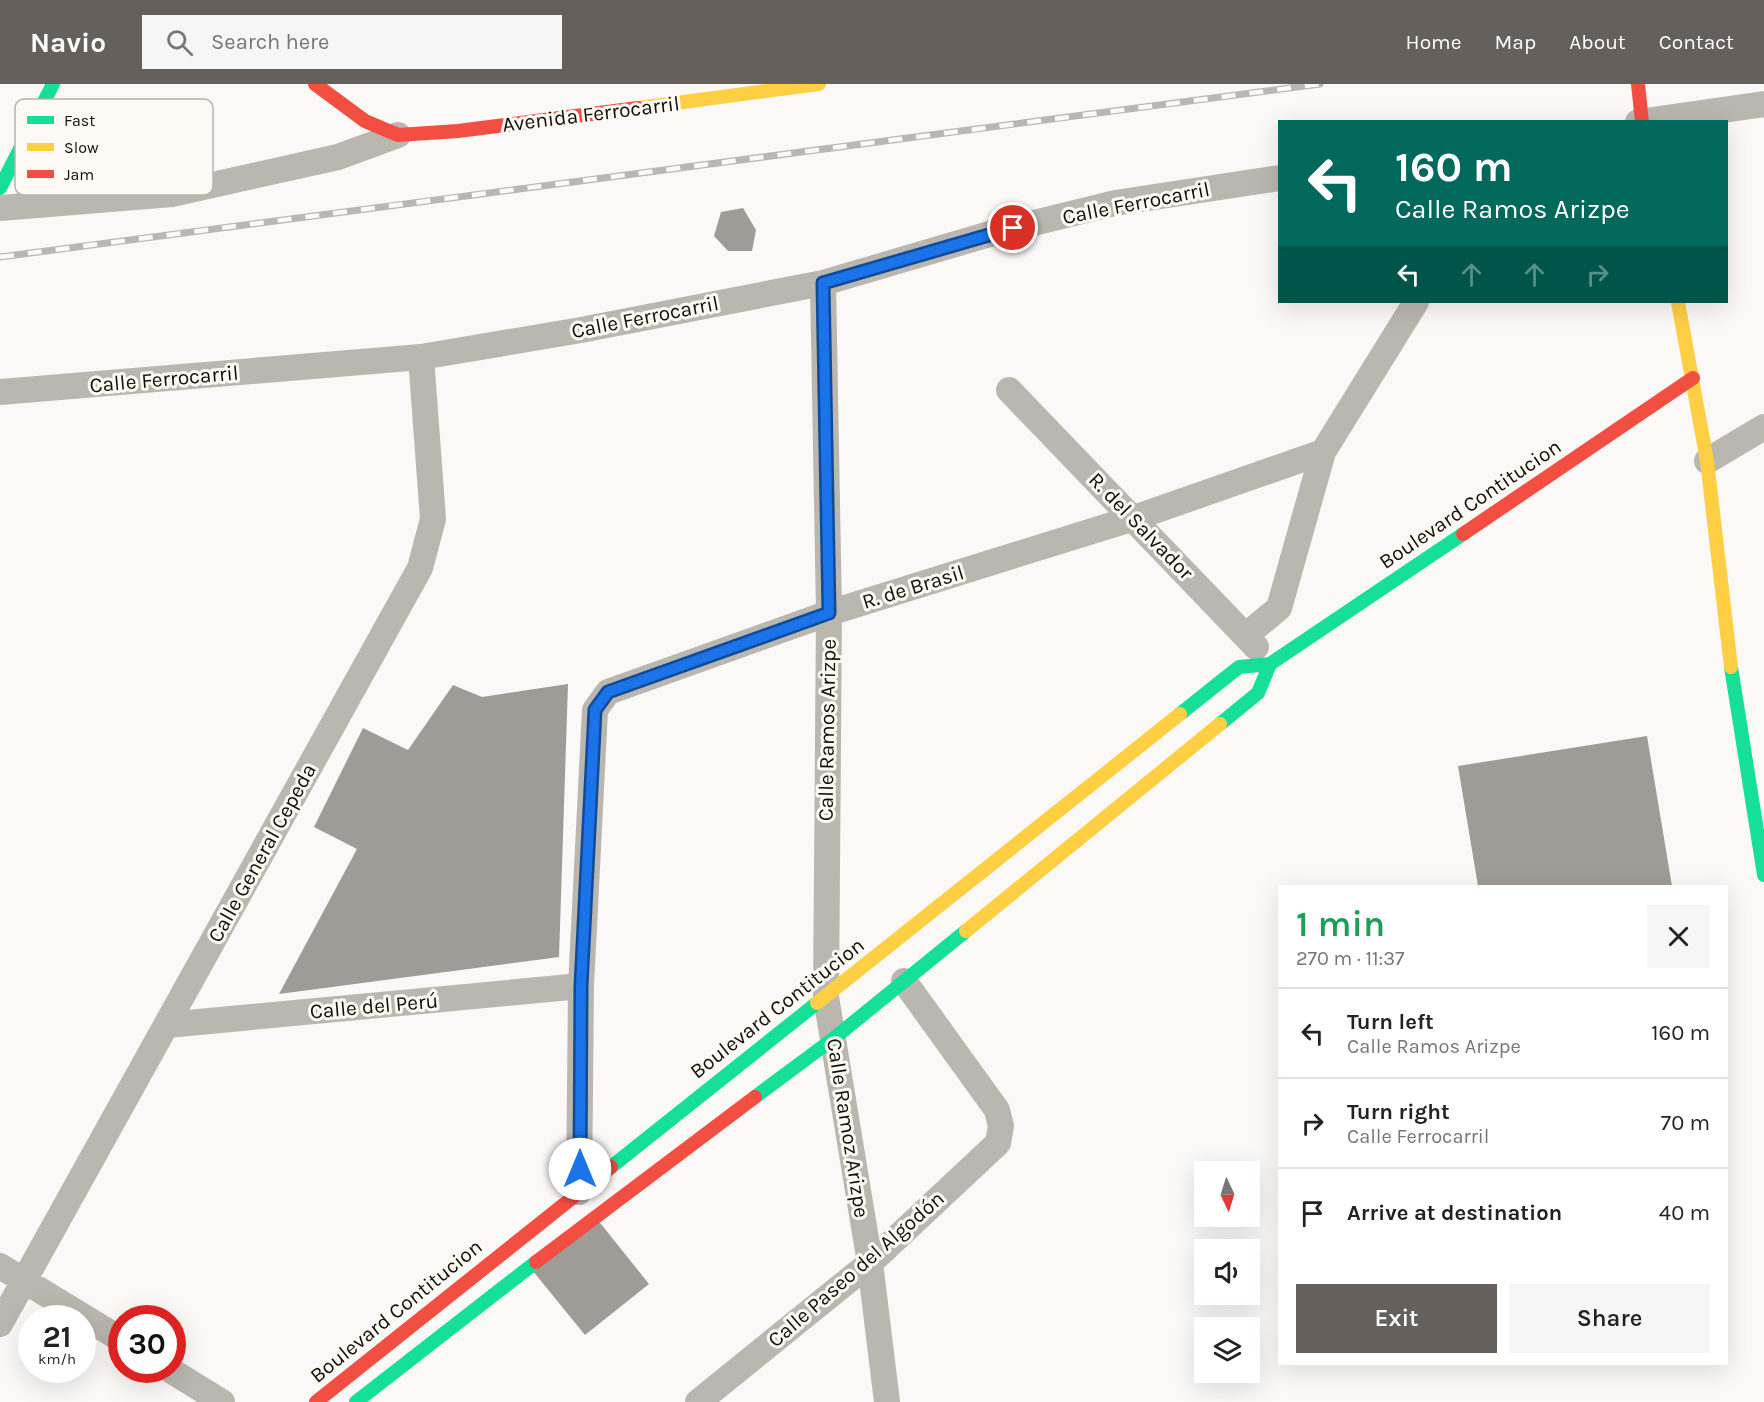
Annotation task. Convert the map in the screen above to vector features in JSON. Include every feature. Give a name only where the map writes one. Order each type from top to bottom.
[{"type":"street","points":[[45,99],[53,84]]},
{"type":"street","name":"Avenida Ferrocarril","points":[[315,84],[365,121],[398,135]]},
{"type":"street","name":"Avenida Ferrocarril","points":[[213,185],[338,156],[398,135],[458,131],[819,84]]},
{"type":"street","points":[[1638,84],[1640,120]]},
{"type":"street","points":[[1647,120],[1764,104]]},
{"type":"street","points":[[0,188],[15,159]]},
{"type":"street","name":"Calle Ferrocarril","points":[[0,392],[421,357],[581,330],[823,283],[993,234],[1115,203],[1278,178]]},
{"type":"street","name":"Avenida Ferrocarril","points":[[0,208],[160,195]]},
{"type":"street","name":"Calle Ramos Arizpe","points":[[823,283],[829,613],[826,997]]},
{"type":"street","points":[[1246,634],[1279,608],[1323,453],[1415,303]]},
{"type":"street","points":[[1678,303],[1707,460],[1731,668],[1764,874]]},
{"type":"street","name":"Calle General Cepeda","points":[[0,1324],[26,1281],[420,568],[433,519],[421,357]]},
{"type":"street","name":"Boulevard Contitucion","points":[[316,1402],[1239,667],[1270,664],[1693,378]]},
{"type":"street","name":"R. del Salvador","points":[[1009,390],[1246,634],[1270,664]]},
{"type":"street","points":[[1707,460],[1764,427]]},
{"type":"street","name":"R. de Brasil","points":[[579,1192],[581,986],[595,710],[608,692],[829,613],[1134,518],[1323,453]]},
{"type":"street","points":[[356,1402],[592,1218],[834,1039],[1258,693],[1270,664]]},
{"type":"street","name":"Calle Paseo del Algodón","points":[[698,1402],[870,1263],[998,1143],[1001,1126],[997,1110],[904,981]]},
{"type":"street","name":"Calle del Perú","points":[[167,1025],[581,986]]},
{"type":"street","name":"Calle Ramoz Arizpe","points":[[826,997],[870,1263],[887,1402]]},
{"type":"street","points":[[0,1266],[108,1331]]},
{"type":"street","points":[[186,1380],[222,1402]]},
{"type":"building","points":[[743,208],[756,230],[752,251],[728,251],[714,236],[721,212]]},
{"type":"building","points":[[568,684],[559,957],[279,994],[357,849],[314,827],[363,728],[408,750],[453,685],[482,697]]},
{"type":"building","points":[[1647,736],[1672,885],[1478,885],[1458,766]]},
{"type":"building","points":[[597,1219],[649,1284],[585,1335],[532,1270]]},
{"type":"railway","points":[[0,257],[1320,84]]},
{"type":"traffic: fast","points":[[45,99],[53,84]]},
{"type":"traffic: fast","points":[[0,188],[15,159]]},
{"type":"traffic: fast","points":[[1180,714],[1239,667],[1270,664],[1463,534]]},
{"type":"traffic: fast","points":[[1220,724],[1258,693],[1270,664]]},
{"type":"traffic: fast","points":[[1731,667],[1764,875]]},
{"type":"traffic: fast","points":[[755,1097],[833,1039],[966,931]]},
{"type":"traffic: fast","points":[[611,1167],[817,1003]]},
{"type":"traffic: fast","points":[[356,1402],[536,1262]]},
{"type":"traffic: slow","points":[[638,108],[819,84]]},
{"type":"traffic: slow","points":[[1678,303],[1707,461],[1731,667]]},
{"type":"traffic: slow","points":[[817,1003],[1180,714]]},
{"type":"traffic: slow","points":[[966,931],[1220,724]]},
{"type":"traffic: jam","points":[[315,84],[365,121],[398,135],[458,131],[638,108]]},
{"type":"traffic: jam","points":[[1638,84],[1642,120]]},
{"type":"traffic: jam","points":[[1463,534],[1693,378]]},
{"type":"traffic: jam","points":[[536,1262],[755,1097]]},
{"type":"traffic: jam","points":[[316,1402],[611,1167]]},
{"type":"route","points":[[580,1169],[581,986],[595,710],[608,692],[829,613],[823,283],[1013,228]]}]
